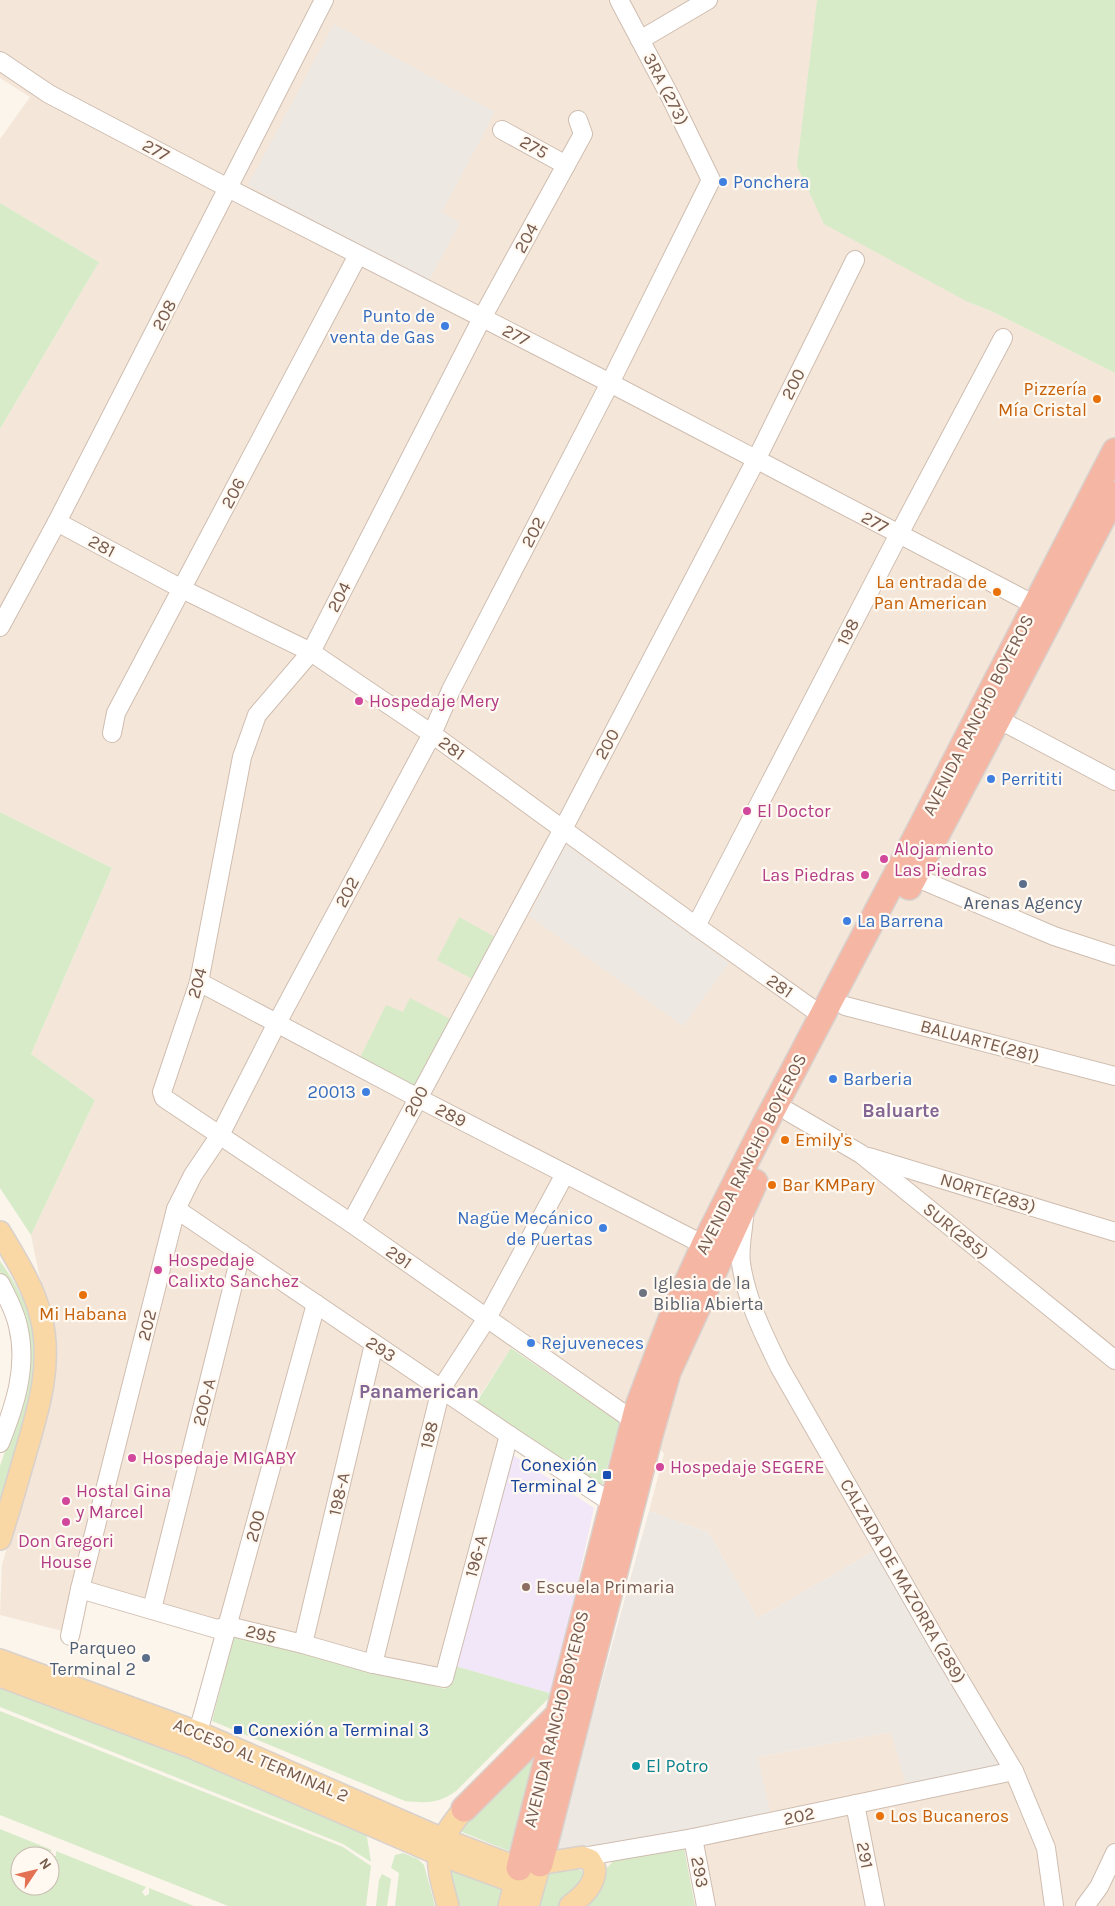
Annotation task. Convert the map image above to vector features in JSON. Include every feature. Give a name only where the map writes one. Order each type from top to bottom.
[{"type":"highway","name":"AVENIDA RANCHO BOYEROS","points":[[524,1871],[558,1716],[637,1409],[673,1314],[704,1245],[821,1015],[914,841],[1115,451]]},
{"type":"highway","name":"AVENIDA RANCHO BOYEROS","points":[[524,1871],[668,1372],[746,1199],[790,1112],[998,720],[1115,494]]},
{"type":"highway","points":[[464,1809],[558,1716]]},
{"type":"main road","points":[[0,1232],[31,1289],[42,1318],[46,1345],[45,1376],[38,1412],[0,1539]]},
{"type":"main road","name":"ACCESO AL TERMINAL 2","points":[[0,1660],[197,1741],[440,1846],[524,1871]]},
{"type":"main road","name":"ACCESO AL TERMINAL 2","points":[[0,1676],[197,1741],[415,1826],[440,1846]]},
{"type":"main road","points":[[415,1826],[431,1824],[464,1809]]},
{"type":"main road","points":[[448,1906],[439,1873],[440,1846],[451,1825],[464,1809]]},
{"type":"main road","points":[[524,1871],[589,1863],[591,1885],[570,1906]]},
{"type":"main road","name":"AVENIDA RANCHO BOYEROS","points":[[509,1906],[524,1871]]},
{"type":"main road","name":"AVENIDA RANCHO BOYEROS","points":[[524,1871],[528,1906]]},
{"type":"street","name":"208","points":[[0,627],[57,522],[324,0]]},
{"type":"street","name":"3RA (273)","points":[[619,0],[671,98],[711,180]]},
{"type":"street","points":[[640,40],[708,0]]},
{"type":"street","name":"277","points":[[0,62],[49,94],[228,188],[1035,605]]},
{"type":"street","name":"204","points":[[163,1095],[162,1092],[199,982],[242,757],[257,715],[311,652],[482,318],[583,134],[578,120]]},
{"type":"street","name":"275","points":[[502,130],[566,165]]},
{"type":"street","name":"202","points":[[70,1636],[80,1589],[176,1209],[193,1175],[220,1136],[277,1024],[432,734],[451,690],[610,384],[711,180]]},
{"type":"street","name":"206","points":[[112,732],[116,713],[358,255]]},
{"type":"street","name":"200","points":[[351,1223],[563,829],[756,460],[855,260]]},
{"type":"street","name":"198","points":[[696,926],[1003,338]]},
{"type":"street","name":"281","points":[[57,522],[182,589],[311,652],[432,734],[821,1015]]},
{"type":"street","points":[[998,720],[1115,781]]},
{"type":"street","points":[[914,876],[1054,936],[1115,956]]},
{"type":"street","name":"289","points":[[199,982],[418,1098],[704,1245]]},
{"type":"street","name":"BALUARTE(281)","points":[[845,1006],[1115,1076]]},
{"type":"street","name":"291","points":[[163,1095],[164,1098],[351,1223],[634,1421]]},
{"type":"street","name":"SUR(285)","points":[[790,1112],[861,1154],[1115,1360]]},
{"type":"street","name":"NORTE(283)","points":[[861,1154],[1115,1232]]},
{"type":"street","name":"198","points":[[373,1664],[441,1389],[486,1318],[566,1174]]},
{"type":"street","name":"CALZADA DE MAZORRA (289)","points":[[746,1199],[740,1262],[745,1284],[760,1326],[780,1368],[940,1647],[1014,1771],[1046,1848],[1054,1906]]},
{"type":"street","name":"293","points":[[176,1209],[508,1435],[612,1503]]},
{"type":"street","name":"200-A","points":[[152,1610],[241,1253]]},
{"type":"street","points":[[0,1283],[18,1325],[22,1350],[22,1368],[19,1387],[0,1443]]},
{"type":"street","name":"200","points":[[197,1741],[316,1304]]},
{"type":"street","name":"198-A","points":[[303,1644],[374,1344]]},
{"type":"street","name":"196-A","points":[[444,1678],[508,1435]]},
{"type":"street","name":"295","points":[[80,1589],[217,1629],[228,1626],[303,1644],[373,1664],[444,1678]]},
{"type":"street","name":"202","points":[[589,1863],[602,1862],[617,1851],[693,1838],[1014,1771]]},
{"type":"street","name":"291","points":[[855,1804],[874,1906]]},
{"type":"street","name":"293","points":[[693,1838],[706,1906]]},
{"type":"street","points":[[1085,1906],[1099,1887],[1115,1853]]},
{"type":"shaded area","points":[[0,0],[817,0],[817,4],[968,302],[991,311],[1115,373],[1115,1906],[706,1906],[693,1838],[758,1757],[891,1732],[874,1551],[758,1618],[708,1532],[649,1511],[664,1454],[650,1435],[517,1339],[471,1409],[509,1435],[444,1678],[80,1589],[70,1633],[0,1615],[2,1565],[52,1387],[56,1365],[56,1334],[51,1312],[41,1284],[31,1235],[95,1100],[31,1054],[112,868],[0,812],[0,429],[99,262],[0,203],[0,139],[30,97],[0,78]]},
{"type":"shaded area","points":[[334,24],[495,112],[442,212],[460,223],[428,282],[248,185]]},
{"type":"shaded area","points":[[565,844],[729,963],[683,1026],[529,916]]},
{"type":"shaded area","name":"Escuela Primaria","points":[[510,1453],[594,1508],[553,1694],[455,1666]]},
{"type":"shaded area","points":[[649,1511],[708,1532],[758,1618],[874,1551],[1001,1768],[906,1785],[891,1732],[758,1757],[771,1816],[555,1852]]},
{"type":"green space","points":[[817,0],[1115,0],[1115,373],[991,311],[968,302],[824,224],[797,166]]},
{"type":"green space","points":[[0,203],[99,262],[0,429]]},
{"type":"green space","points":[[0,812],[112,868],[31,1054],[95,1100],[31,1235],[0,1188]]},
{"type":"green space","points":[[459,917],[497,938],[476,981],[437,960]]},
{"type":"green space","points":[[410,998],[454,1021],[418,1091],[359,1060],[386,1005],[403,1012]]},
{"type":"green space","points":[[0,1261],[12,1278],[32,1321],[36,1341],[36,1362],[34,1383],[25,1425],[0,1509],[0,1466],[17,1416],[15,1300],[0,1272]]},
{"type":"green space","points":[[511,1348],[620,1423],[601,1489],[476,1403]]},
{"type":"green space","points":[[234,1635],[445,1689],[455,1666],[553,1694],[456,1791],[431,1802],[405,1801],[212,1721]]},
{"type":"green space","points":[[0,1684],[214,1763],[361,1828],[367,1837],[371,1862],[343,1844],[0,1707]]},
{"type":"green space","points":[[0,1711],[343,1847],[371,1866],[366,1906],[228,1906],[0,1815]]},
{"type":"green space","points":[[536,1754],[509,1851],[462,1832],[461,1823]]},
{"type":"green space","points":[[0,1829],[42,1846],[10,1846],[10,1896],[60,1896],[60,1853],[146,1887],[142,1892],[145,1896],[149,1894],[149,1888],[194,1906],[0,1906]]},
{"type":"green space","points":[[684,1848],[695,1906],[586,1906],[590,1903],[600,1876],[613,1861]]},
{"type":"green space","points":[[403,1853],[418,1859],[424,1865],[435,1906],[395,1906],[399,1873],[391,1868],[395,1855]]},
{"type":"green space","points":[[450,1868],[502,1886],[497,1906],[457,1906],[449,1875]]},
{"type":"green space","points":[[575,1868],[582,1871],[585,1878],[563,1906],[539,1906],[550,1872]]},
{"type":"green space","points":[[382,1874],[391,1879],[387,1906],[376,1906],[379,1880]]},
{"type":"place","name":"Ponchera","points":[[723,182]]},
{"type":"place","name":"Punto de venta de Gas","points":[[445,326]]},
{"type":"place","name":"Pizzería Mía Cristal","points":[[1097,399]]},
{"type":"place","name":"La entrada de Pan American","points":[[997,592]]},
{"type":"place","name":"Hospedaje Mery","points":[[359,701]]},
{"type":"place","name":"Perrititi","points":[[991,779]]},
{"type":"place","name":"El Doctor","points":[[747,811]]},
{"type":"place","name":"Alojamiento Las Piedras","points":[[884,859]]},
{"type":"place","name":"Las Piedras","points":[[865,875]]},
{"type":"place","name":"Arenas Agency","points":[[1023,884]]},
{"type":"place","name":"La Barrena","points":[[847,921]]},
{"type":"place","name":"Barberia","points":[[833,1079]]},
{"type":"place","name":"20013","points":[[366,1092]]},
{"type":"place","name":"Emily's","points":[[785,1140]]},
{"type":"place","name":"Bar KMPary","points":[[772,1185]]},
{"type":"place","name":"Nagüe Mecánico de Puertas","points":[[603,1228]]},
{"type":"place","name":"Hospedaje Calixto Sanchez","points":[[158,1270]]},
{"type":"place","name":"Iglesia de la Biblia Abierta","points":[[643,1293]]},
{"type":"place","name":"Mi Habana","points":[[83,1295]]},
{"type":"place","name":"Rejuveneces","points":[[531,1343]]},
{"type":"place","name":"Hospedaje MIGABY","points":[[132,1458]]},
{"type":"place","name":"Hospedaje SEGERE","points":[[660,1467]]},
{"type":"place","name":"Conexión Terminal 2","points":[[607,1475]]},
{"type":"place","name":"Hostal Gina y Marcel","points":[[66,1501]]},
{"type":"place","name":"Don Gregori House","points":[[66,1522]]},
{"type":"place","name":"Escuela Primaria","points":[[526,1587]]},
{"type":"place","name":"Parqueo Terminal 2","points":[[146,1658]]},
{"type":"place","name":"Conexión a Terminal 3","points":[[238,1730]]},
{"type":"place","name":"El Potro","points":[[636,1766]]},
{"type":"place","name":"Los Bucaneros","points":[[880,1816]]},
{"type":"district","name":"Baluarte","points":[[901,1110]]},
{"type":"district","name":"Panamerican","points":[[419,1391]]}]
